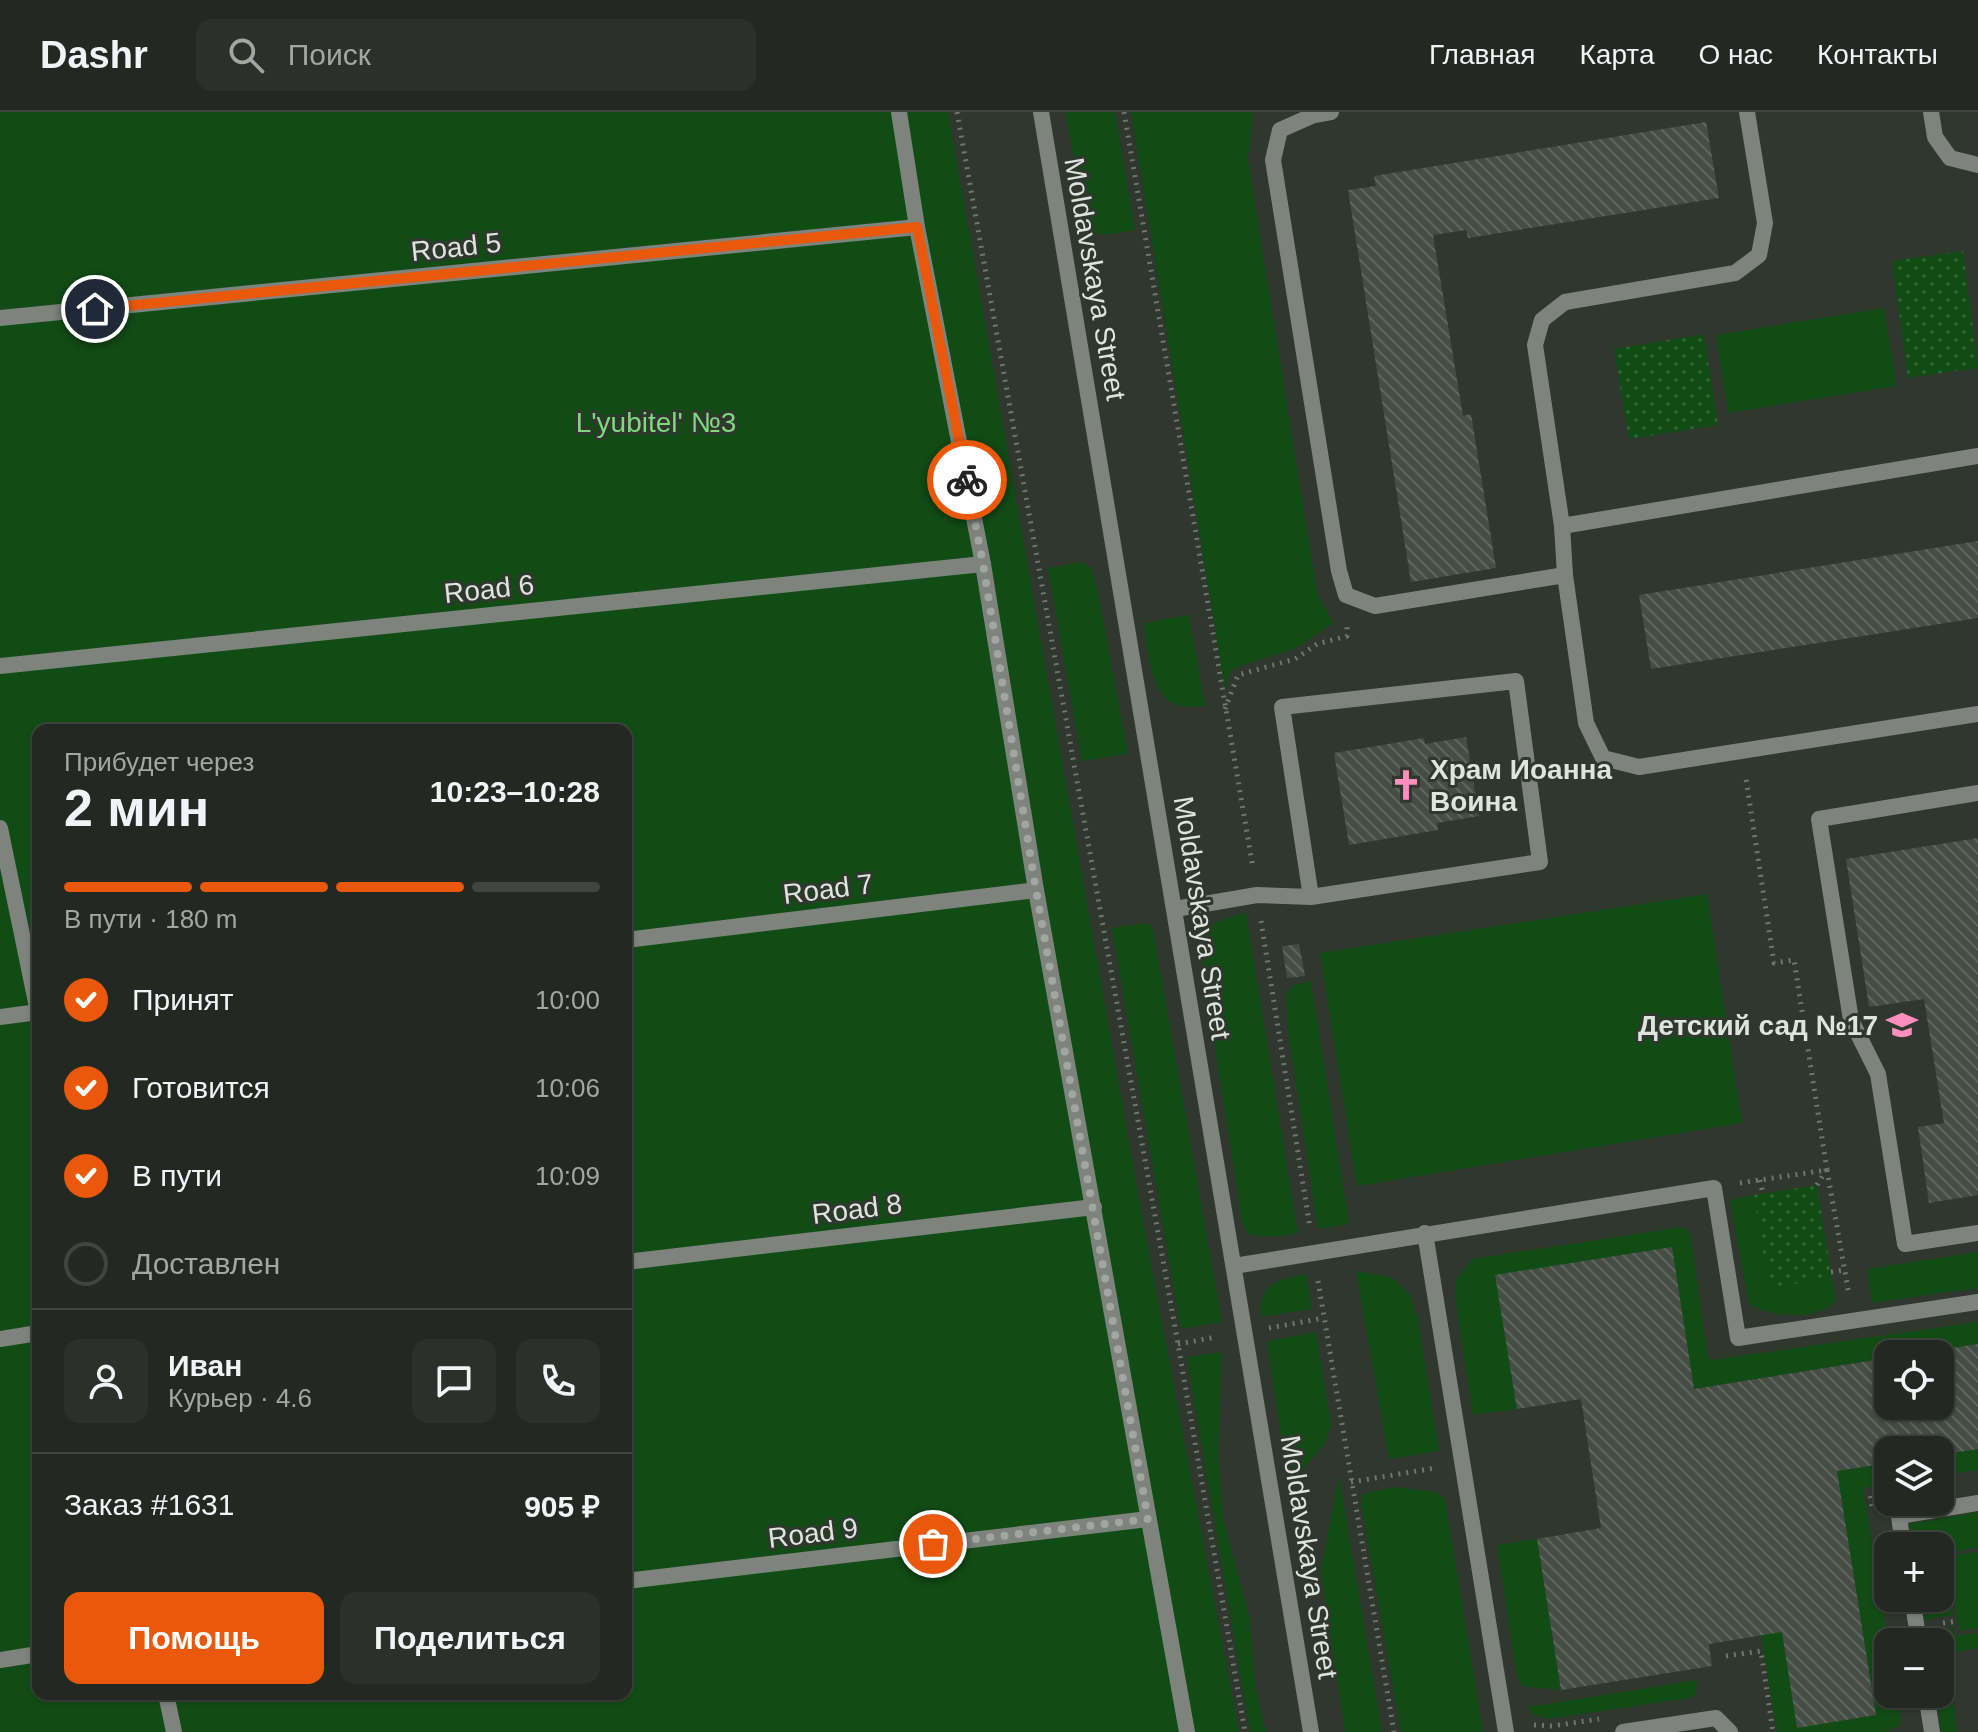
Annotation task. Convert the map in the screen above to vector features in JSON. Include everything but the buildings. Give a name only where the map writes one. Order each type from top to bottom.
[{"type":"street","points":[[899,112],[917,227],[983,564],[1036,890],[1187,1732]]},
{"type":"street","name":"Moldavskaya Street","points":[[1041,112],[1311,1732]]},
{"type":"street","points":[[1331,112],[1314,115],[1280,130],[1273,160],[1339,571],[1346,595],[1375,606],[1565,575]]},
{"type":"street","points":[[1747,112],[1765,223],[1759,255],[1735,273],[1565,302],[1542,320],[1535,345],[1562,526],[1565,575],[1586,723],[1603,758],[1639,767],[1978,714]]},
{"type":"street","points":[[1931,112],[1935,137],[1950,158],[1978,165]]},
{"type":"street","name":"Road 5","points":[[0,318],[917,227]]},
{"type":"street","points":[[1562,526],[1978,456]]},
{"type":"street","name":"Road 6","points":[[0,666],[983,564]]},
{"type":"street","points":[[1175,909],[1257,895],[1311,897],[1540,862],[1516,681],[1282,707],[1311,897]]},
{"type":"street","points":[[1978,793],[1819,819],[1851,1020],[1878,1074],[1905,1244],[1978,1233]]},
{"type":"street","points":[[0,828],[32,983]]},
{"type":"street","name":"Road 7","points":[[632,939],[1036,890]]},
{"type":"street","points":[[0,1017],[32,1013]]},
{"type":"street","points":[[1234,1266],[1714,1188],[1738,1338],[1978,1302]]},
{"type":"street","name":"Road 8","points":[[632,1261],[1094,1207]]},
{"type":"street","points":[[1425,1233],[1506,1732]]},
{"type":"street","points":[[0,1339],[32,1334]]},
{"type":"street","points":[[1901,1532],[1899,1516],[1978,1503]]},
{"type":"street","name":"Road 9","points":[[632,1580],[1148,1519]]},
{"type":"street","points":[[0,1660],[32,1655]]},
{"type":"street","points":[[167,1700],[174,1732]]},
{"type":"street","points":[[1928,1708],[1932,1732]]},
{"type":"street","points":[[1623,1732],[1716,1718],[1730,1732]]},
{"type":"path","points":[[957,112],[1245,1732]]},
{"type":"path","points":[[1225,710],[1238,675],[1295,659],[1317,644],[1347,636]]},
{"type":"path","points":[[1749,802],[1774,963],[1794,960],[1846,1280]]},
{"type":"path","points":[[1741,1183],[1827,1170]]},
{"type":"path","points":[[1817,1185],[1827,1170]]},
{"type":"path","points":[[1760,1180],[1763,1194]]},
{"type":"path","points":[[1831,1272],[1844,1270]]},
{"type":"path","points":[[1351,1482],[1426,1470]]},
{"type":"path","points":[[1726,1656],[1761,1651],[1773,1732]]},
{"type":"path","points":[[1531,1725],[1552,1726],[1608,1717]]},
{"type":"green space","name":"L'yubitel' №3","points":[[0,112],[948,112],[1141,1210],[1239,1732],[0,1732]]},
{"type":"green space","points":[[1065,112],[1115,112],[1135,230],[1104,234],[1088,229]]},
{"type":"green space","points":[[1131,112],[1253,112],[1248,159],[1317,593],[1333,623],[1296,648],[1234,668],[1227,677],[1225,689]]},
{"type":"green space","points":[[1963,251],[1978,368],[1908,378],[1892,261]]},
{"type":"green space","points":[[1884,308],[1897,386],[1728,413],[1716,335]]},
{"type":"green space","points":[[1704,334],[1718,425],[1629,439],[1614,349]]},
{"type":"green space","points":[[1082,562],[1091,568],[1097,587],[1128,754],[1082,761],[1048,568]]},
{"type":"green space","points":[[1189,615],[1205,706],[1183,707],[1170,701],[1156,683],[1149,658],[1144,623]]},
{"type":"green space","points":[[1707,894],[1742,1123],[1357,1186],[1320,953]]},
{"type":"green space","points":[[1246,913],[1298,1233],[1279,1236],[1248,1234],[1242,1221],[1199,944],[1218,922]]},
{"type":"green space","points":[[1144,923],[1151,925],[1153,930],[1222,1322],[1181,1329],[1112,928]]},
{"type":"green space","points":[[1311,981],[1349,1224],[1318,1229],[1288,1030],[1286,994],[1294,985]]},
{"type":"green space","points":[[1817,1185],[1832,1278],[1769,1288],[1754,1195]]},
{"type":"green space","points":[[1754,1195],[1769,1288],[1832,1278],[1836,1301],[1817,1312],[1793,1315],[1769,1312],[1749,1304],[1730,1200]]},
{"type":"green space","points":[[1682,1227],[1688,1230],[1691,1238],[1708,1358],[1712,1360],[1978,1322],[1978,1344],[1954,1348],[1954,1340],[1874,1340],[1874,1360],[1694,1389],[1672,1248],[1496,1276],[1517,1409],[1473,1415],[1455,1296],[1456,1280],[1472,1259]]},
{"type":"green space","points":[[1978,1252],[1978,1288],[1872,1303],[1867,1269]]},
{"type":"green space","points":[[1356,1271],[1391,1277],[1409,1294],[1418,1318],[1439,1451],[1389,1459]]},
{"type":"green space","points":[[1306,1274],[1312,1309],[1261,1317],[1263,1297],[1272,1285]]},
{"type":"green space","points":[[1316,1332],[1331,1424],[1325,1444],[1308,1463],[1290,1496],[1267,1341]]},
{"type":"green space","points":[[1222,1352],[1218,1456],[1224,1522],[1249,1615],[1256,1689],[1266,1732],[1250,1732],[1187,1357]]},
{"type":"green space","points":[[1978,1449],[1978,1470],[1954,1474],[1954,1453]]},
{"type":"green space","points":[[1874,1465],[1874,1486],[1863,1488],[1874,1556],[1874,1612],[1883,1612],[1886,1628],[1874,1628],[1874,1702],[1837,1471]]},
{"type":"green space","points":[[1339,1476],[1382,1732],[1345,1732],[1321,1571]]},
{"type":"green space","points":[[1394,1487],[1437,1492],[1445,1499],[1483,1732],[1401,1732],[1361,1502],[1362,1494]]},
{"type":"green space","points":[[1978,1512],[1978,1547],[1954,1552],[1954,1532],[1910,1532],[1909,1524]]},
{"type":"green space","points":[[1537,1539],[1561,1690],[1522,1686],[1517,1676],[1497,1545]]},
{"type":"green space","points":[[1978,1552],[1978,1628],[1959,1631],[1954,1597],[1954,1555]]},
{"type":"green space","points":[[1923,1612],[1953,1612],[1953,1615],[1924,1620]]},
{"type":"green space","points":[[1782,1632],[1797,1727],[1876,1715],[1875,1708],[1899,1708],[1899,1726],[1885,1732],[1777,1732],[1761,1635]]},
{"type":"green space","points":[[1954,1632],[1955,1636],[1978,1633],[1978,1648],[1954,1652]]},
{"type":"green space","points":[[1697,1680],[1696,1694],[1691,1698],[1547,1719],[1531,1714],[1528,1707]]},
{"type":"green space","points":[[1938,1708],[1954,1708],[1957,1732],[1941,1732]]},
{"type":"way so far","points":[[933,1544],[1148,1519],[967,480]]},
{"type":"place","name":"Храм Иоанна Воина","points":[[1406,785]]},
{"type":"place","name":"Детский сад №17","points":[[1902,1025]]},
{"type":"route","points":[[95,309],[917,227],[967,480]]}]
